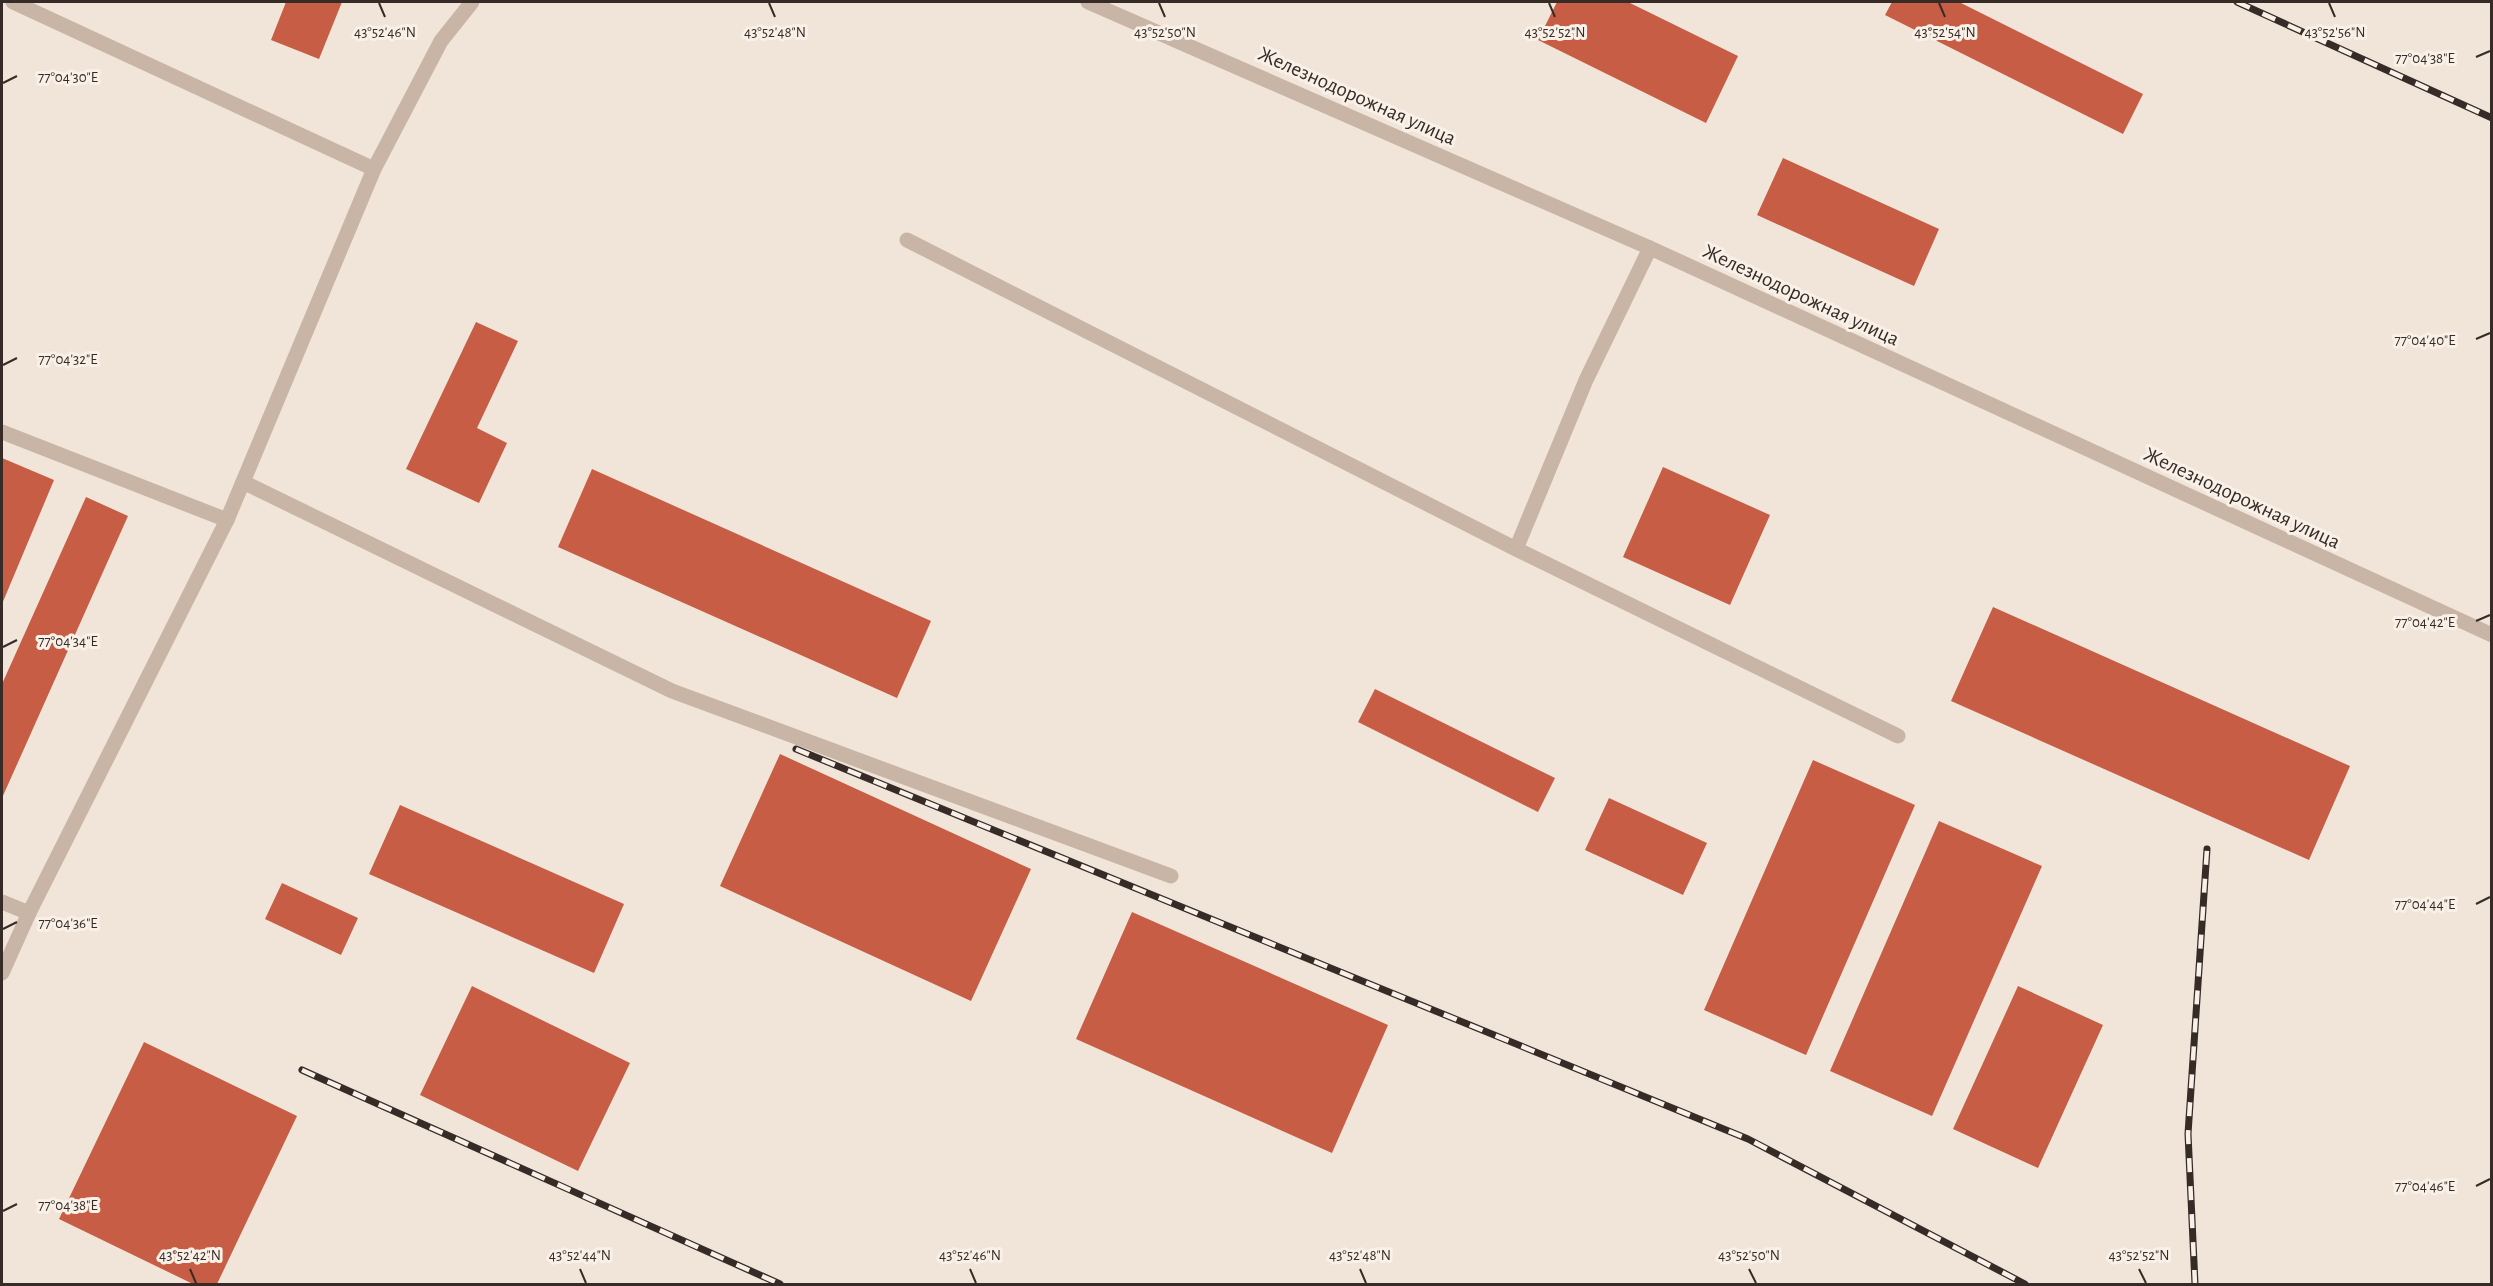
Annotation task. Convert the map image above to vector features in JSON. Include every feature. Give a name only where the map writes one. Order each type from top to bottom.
[{"type":"street","points":[[14,2],[374,169]]},
{"type":"street","points":[[2,973],[28,914],[227,520],[374,169],[441,41],[472,2]]},
{"type":"street","name":"Железнодорожная улица","points":[[1088,2],[1650,248],[2492,635]]},
{"type":"street","points":[[907,240],[1516,549],[1899,736]]},
{"type":"street","points":[[1516,549],[1587,380],[1650,248]]},
{"type":"street","points":[[2,432],[227,520]]},
{"type":"street","points":[[243,482],[672,691],[1171,876]]},
{"type":"street","points":[[2,902],[28,914]]},
{"type":"building","points":[[286,2],[342,2],[319,59],[271,40]]},
{"type":"building","points":[[1557,2],[1628,2],[1738,56],[1706,123],[1538,40]]},
{"type":"building","points":[[1892,2],[1959,2],[2143,94],[2123,134],[1885,15]]},
{"type":"building","points":[[1783,158],[1939,229],[1914,286],[1757,215]]},
{"type":"building","points":[[476,322],[518,341],[477,428],[507,443],[479,503],[406,469]]},
{"type":"building","points":[[2,458],[54,480],[2,604]]},
{"type":"building","points":[[1663,467],[1770,515],[1730,605],[1623,557]]},
{"type":"building","points":[[592,469],[931,621],[897,698],[558,547]]},
{"type":"building","points":[[86,497],[128,516],[2,798],[2,684]]},
{"type":"building","points":[[1993,607],[2350,766],[2309,860],[1951,701]]},
{"type":"building","points":[[1375,689],[1555,778],[1538,812],[1358,722]]},
{"type":"building","points":[[780,754],[1031,869],[971,1001],[720,886]]},
{"type":"building","points":[[1813,760],[1915,805],[1806,1055],[1704,1010]]},
{"type":"building","points":[[1609,798],[1707,843],[1683,895],[1585,850]]},
{"type":"building","points":[[400,805],[624,904],[594,973],[369,874]]},
{"type":"building","points":[[1939,821],[2042,866],[1932,1116],[1830,1071]]},
{"type":"building","points":[[282,883],[358,918],[341,955],[265,919]]},
{"type":"building","points":[[1132,912],[1388,1025],[1332,1153],[1076,1039]]},
{"type":"building","points":[[472,986],[630,1063],[578,1171],[420,1095]]},
{"type":"building","points":[[2018,986],[2103,1025],[2038,1168],[1953,1129]]},
{"type":"building","points":[[144,1042],[297,1116],[217,1284],[193,1284],[59,1219]]},
{"type":"railway","points":[[2237,2],[2492,118]]},
{"type":"railway","points":[[796,749],[1748,1139],[2025,1284]]},
{"type":"railway","points":[[2195,1284],[2188,1134],[2207,849]]},
{"type":"railway","points":[[302,1070],[780,1284]]}]
